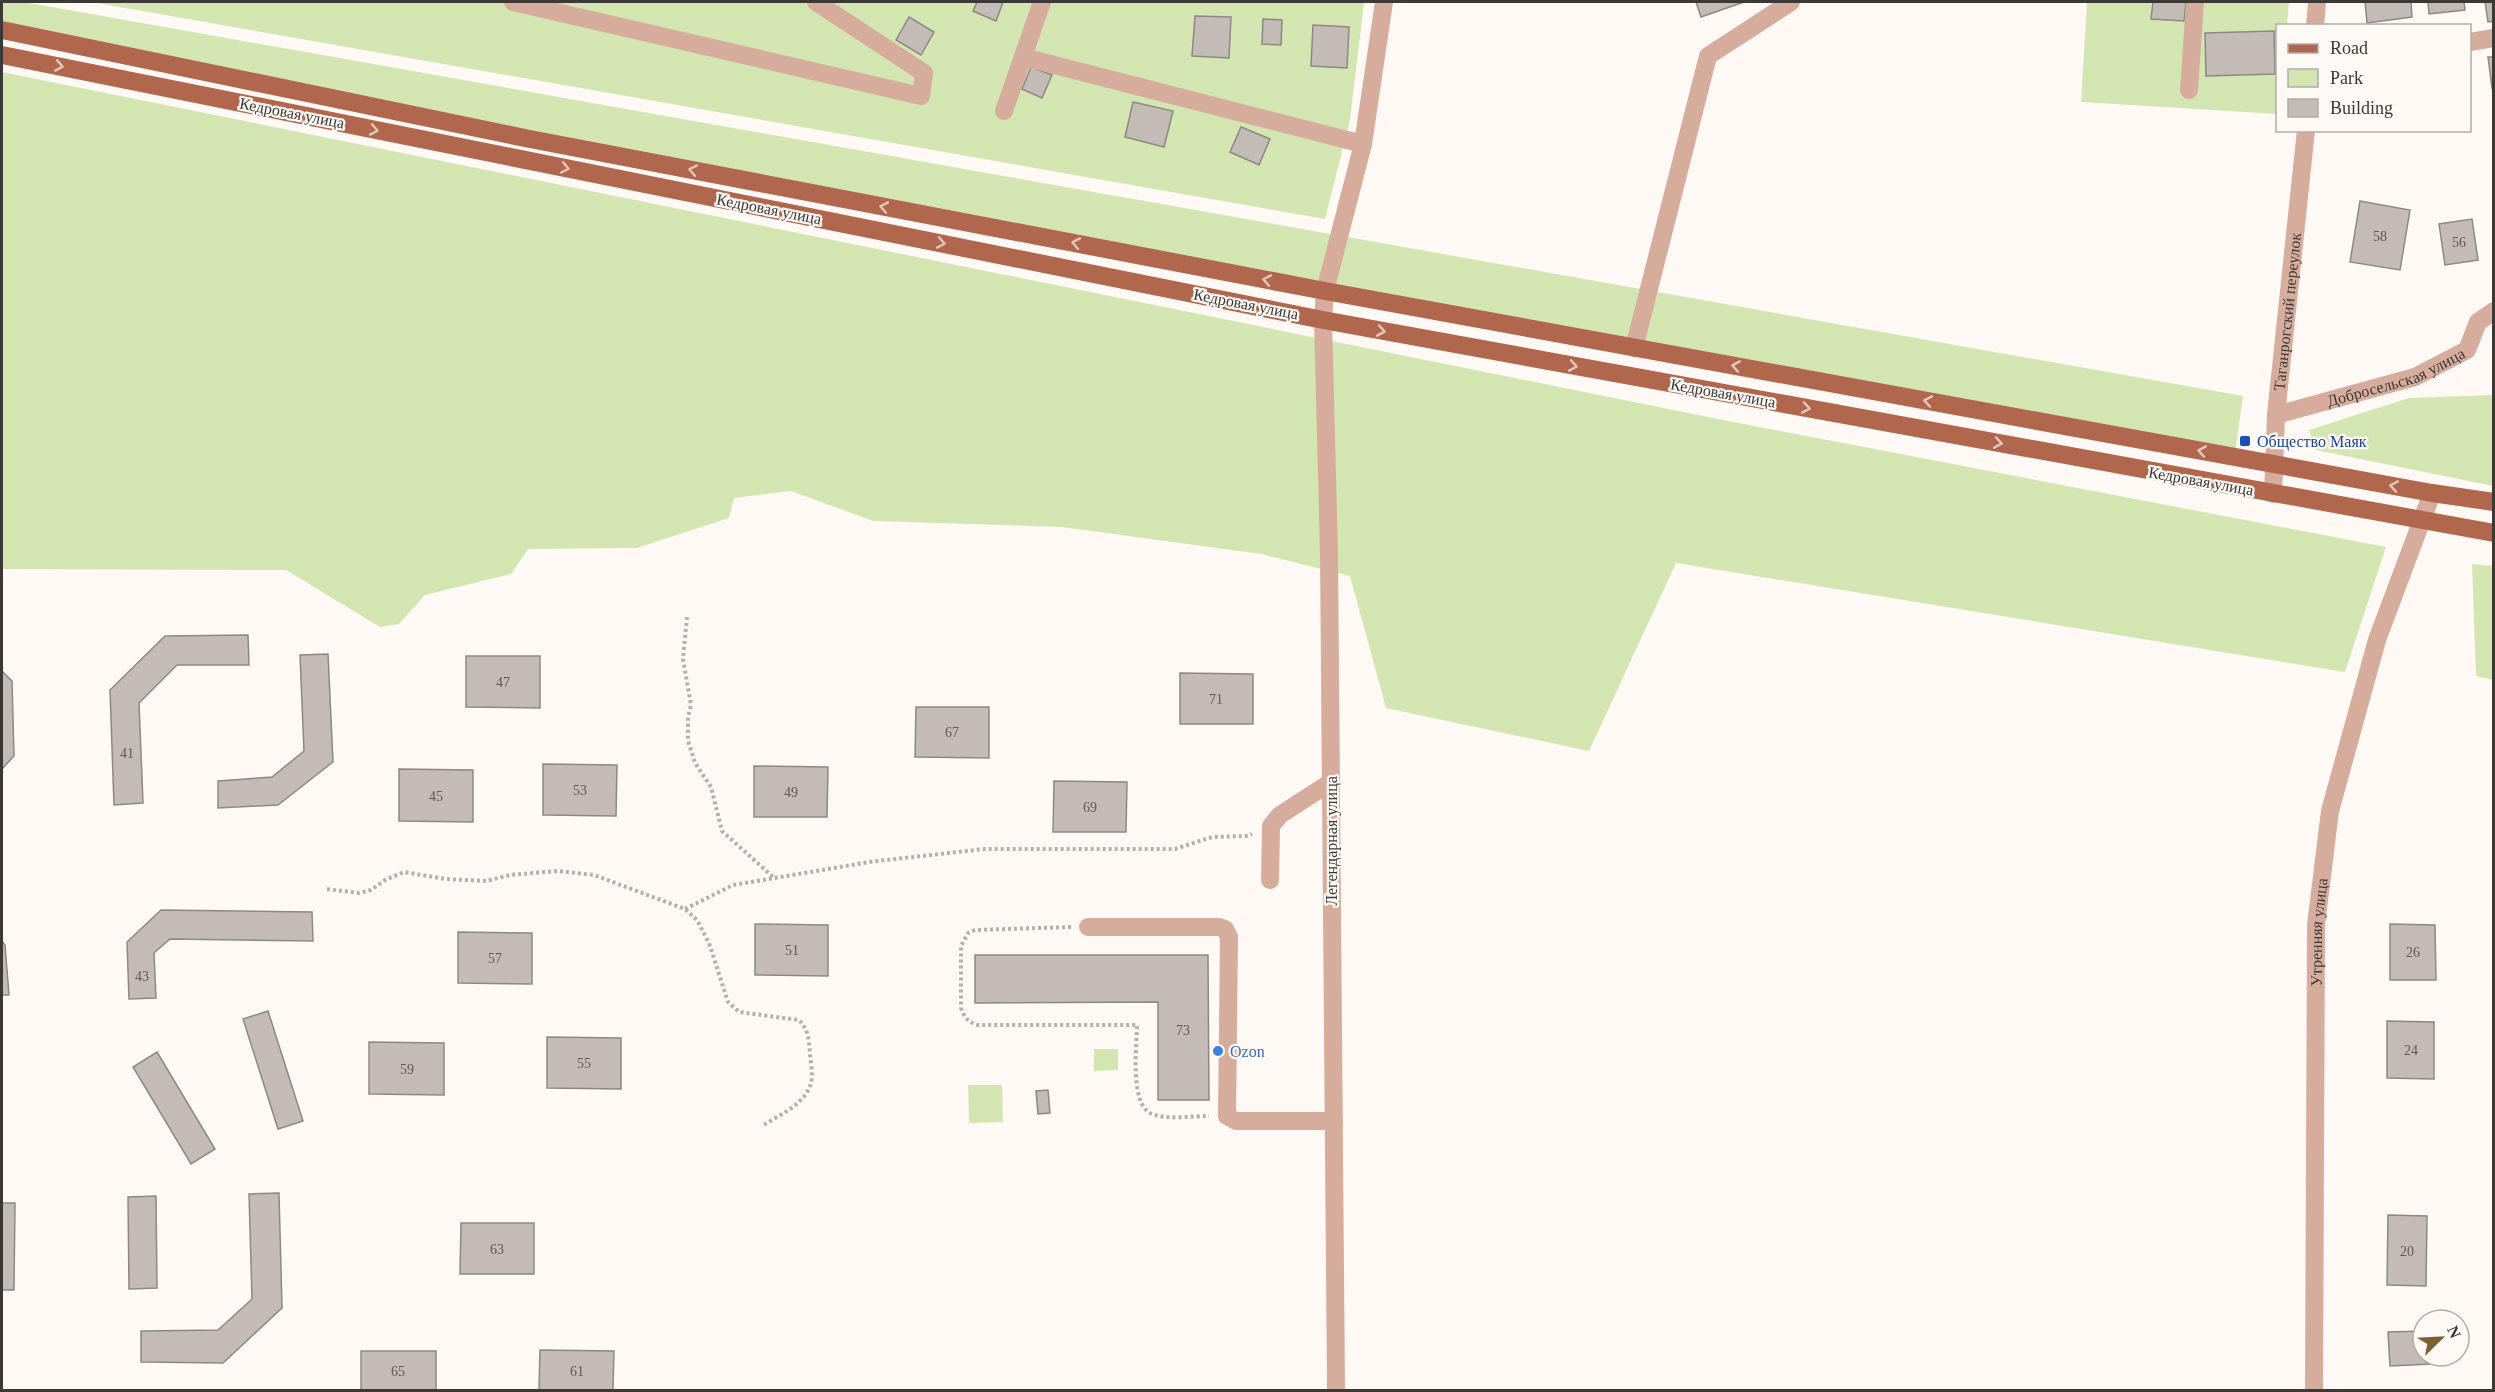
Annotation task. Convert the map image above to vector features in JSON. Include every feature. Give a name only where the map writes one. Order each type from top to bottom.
[{"type":"main road","name":"Кедровая улица","points":[[2,30],[530,139],[1325,291],[2432,493],[2493,502]]},
{"type":"main road","name":"Кедровая улица","points":[[2,55],[1323,320],[2493,533]]},
{"type":"street","points":[[513,2],[921,96],[924,74],[816,2]]},
{"type":"street","points":[[1004,111],[1042,2]]},
{"type":"street","name":"Легендарная улица","points":[[1336,1390],[1331,782],[1323,320],[1325,291],[1363,144],[1384,2]]},
{"type":"street","points":[[1634,348],[1708,56],[1791,2]]},
{"type":"street","points":[[2189,90],[2195,2]]},
{"type":"street","points":[[2315,24],[2317,2]]},
{"type":"street","points":[[2471,42],[2493,38]]},
{"type":"street","points":[[1023,57],[1363,144]]},
{"type":"street","name":"Таганрогский переулок","points":[[2273,494],[2276,415],[2306,132]]},
{"type":"street","name":"Добросельская улица","points":[[2276,415],[2415,377],[2467,350],[2478,322],[2493,311]]},
{"type":"street","name":"Утренняя улица","points":[[2314,1390],[2316,925],[2329,822],[2377,640],[2432,493]]},
{"type":"street","points":[[1270,880],[1271,826],[1280,815],[1331,782]]},
{"type":"street","points":[[1088,927],[1220,927],[1225,929],[1229,937],[1227,1116],[1236,1121],[1334,1121]]},
{"type":"path","points":[[687,617],[683,659],[691,705],[688,717],[688,741],[695,763],[711,787],[716,815],[722,831],[773,877]]},
{"type":"path","points":[[685,909],[733,885],[869,862],[984,849],[1175,849],[1212,837],[1248,836],[1271,826]]},
{"type":"path","points":[[327,889],[359,893],[371,890],[385,880],[404,872],[445,879],[486,881],[510,875],[558,870],[594,874],[685,909],[697,920],[709,943],[728,1002],[739,1012],[799,1020],[806,1026],[812,1081],[801,1101],[762,1126]]},
{"type":"path","points":[[1088,927],[975,930],[968,933],[961,946],[963,1015],[977,1025],[1137,1025],[1137,1090],[1143,1109],[1161,1116],[1227,1116]]},
{"type":"green space","points":[[2,2],[24,2],[2243,396],[2235,453],[1268,275],[2,26]]},
{"type":"green space","points":[[91,2],[1364,2],[1350,120],[1325,219]]},
{"type":"green space","points":[[2087,2],[2289,2],[2287,24],[2276,24],[2276,114],[2081,102]]},
{"type":"green space","points":[[2,72],[1723,420],[2386,547],[2345,672],[1676,563],[1589,751],[1386,708],[1350,576],[1261,554],[1062,527],[873,521],[791,491],[734,498],[729,518],[637,548],[528,549],[511,574],[425,595],[399,624],[380,627],[286,570],[2,569]]},
{"type":"green space","points":[[2493,395],[2493,486],[2316,450],[2309,430],[2409,398]]},
{"type":"green space","points":[[2472,564],[2493,566],[2493,680],[2476,676]]},
{"type":"green space","points":[[1094,1049],[1118,1049],[1118,1070],[1094,1071]]},
{"type":"green space","points":[[968,1085],[1002,1085],[1003,1122],[969,1123]]},
{"type":"building","points":[[977,2],[1003,2],[996,21],[973,11]]},
{"type":"building","points":[[1696,2],[1744,2],[1701,17]]},
{"type":"building","points":[[2153,2],[2186,2],[2184,21],[2151,19]]},
{"type":"building","points":[[2365,2],[2411,2],[2412,17],[2367,23]]},
{"type":"building","points":[[2428,2],[2464,2],[2465,10],[2429,14]]},
{"type":"building","points":[[2485,2],[2494,2],[2494,21],[2488,22]]},
{"type":"building","points":[[1195,16],[1231,17],[1229,58],[1192,56]]},
{"type":"building","points":[[909,17],[934,32],[921,55],[896,40]]},
{"type":"building","points":[[1263,19],[1282,20],[1281,45],[1262,44]]},
{"type":"building","points":[[1313,25],[1349,27],[1347,68],[1311,66]]},
{"type":"building","points":[[2274,31],[2275,74],[2206,76],[2205,33]]},
{"type":"building","points":[[2488,57],[2494,57],[2494,87],[2492,88]]},
{"type":"building","points":[[1031,67],[1052,75],[1042,98],[1022,89]]},
{"type":"building","points":[[1133,102],[1173,111],[1164,147],[1125,137]]},
{"type":"building","points":[[1241,127],[1270,139],[1259,165],[1230,152]]},
{"type":"building","points":[[2360,201],[2410,210],[2400,270],[2350,262]]},
{"type":"building","points":[[2472,219],[2478,260],[2445,265],[2439,224]]},
{"type":"building","points":[[248,635],[249,665],[177,665],[139,703],[143,803],[114,805],[110,690],[165,636]]},
{"type":"building","points":[[328,654],[333,762],[278,805],[218,808],[218,781],[272,777],[304,751],[300,655]]},
{"type":"building","points":[[466,656],[540,656],[540,708],[466,707]]},
{"type":"building","points":[[2,671],[12,681],[14,756],[2,769]]},
{"type":"building","points":[[1180,673],[1253,674],[1253,724],[1180,724]]},
{"type":"building","points":[[916,707],[989,707],[989,758],[915,757]]},
{"type":"building","points":[[543,764],[617,765],[616,816],[543,815]]},
{"type":"building","points":[[754,766],[828,767],[827,817],[754,817]]},
{"type":"building","points":[[399,769],[473,770],[473,822],[399,821]]},
{"type":"building","points":[[1054,781],[1127,782],[1126,832],[1053,832]]},
{"type":"building","points":[[161,910],[312,912],[313,941],[170,939],[154,953],[156,998],[129,999],[127,942]]},
{"type":"building","points":[[755,924],[828,925],[828,976],[755,975]]},
{"type":"building","points":[[2390,924],[2435,925],[2436,980],[2390,980]]},
{"type":"building","points":[[458,932],[532,933],[532,984],[458,983]]},
{"type":"building","points":[[2,941],[5,945],[9,995],[2,995]]},
{"type":"building","points":[[975,955],[1208,955],[1209,1100],[1158,1100],[1158,1002],[975,1003]]},
{"type":"building","points":[[268,1011],[303,1121],[278,1129],[243,1019]]},
{"type":"building","points":[[2387,1021],[2434,1022],[2434,1079],[2387,1078]]},
{"type":"building","points":[[547,1037],[621,1038],[621,1089],[547,1088]]},
{"type":"building","points":[[369,1042],[444,1043],[444,1095],[369,1094]]},
{"type":"building","points":[[157,1052],[215,1149],[191,1164],[133,1067]]},
{"type":"building","points":[[1048,1090],[1050,1113],[1038,1114],[1036,1091]]},
{"type":"building","points":[[279,1193],[282,1308],[223,1363],[141,1362],[141,1331],[218,1330],[252,1299],[249,1194]]},
{"type":"building","points":[[156,1196],[157,1288],[129,1289],[128,1197]]},
{"type":"building","points":[[2,1203],[15,1203],[14,1290],[2,1290]]},
{"type":"building","points":[[2388,1215],[2427,1216],[2426,1286],[2387,1285]]},
{"type":"building","points":[[461,1223],[534,1223],[534,1274],[460,1274]]},
{"type":"building","points":[[2411,1331],[2411,1365],[2390,1366],[2388,1332]]},
{"type":"building","points":[[540,1350],[614,1351],[613,1390],[539,1390]]},
{"type":"building","points":[[361,1351],[436,1351],[436,1390],[361,1390]]},
{"type":"place","name":"Общество Маяк","points":[[2245,441]]},
{"type":"place","name":"Ozon","points":[[1218,1051]]}]
